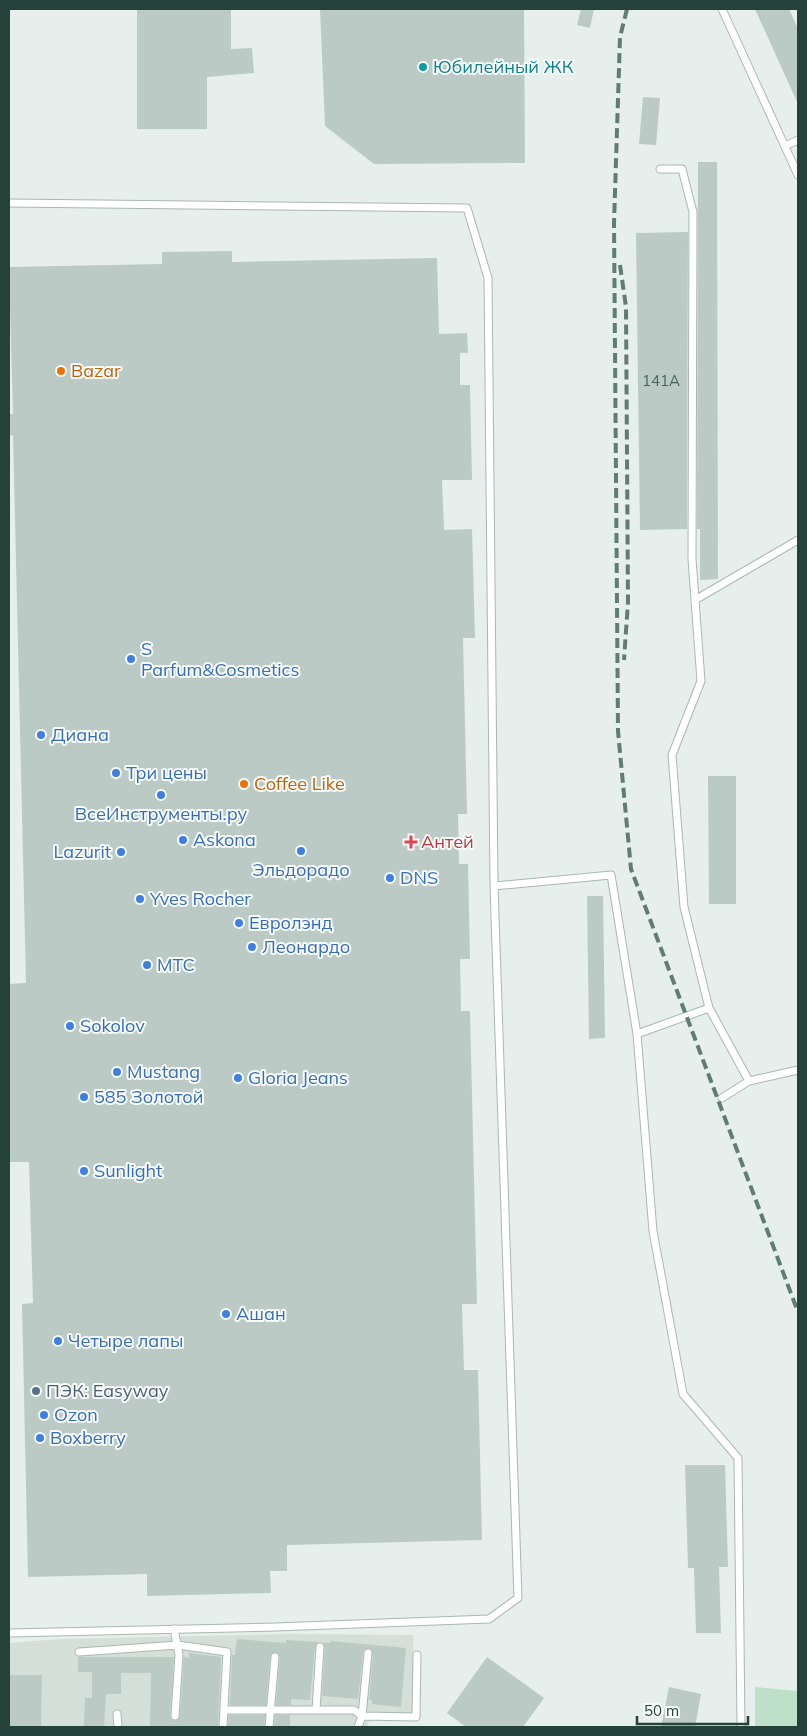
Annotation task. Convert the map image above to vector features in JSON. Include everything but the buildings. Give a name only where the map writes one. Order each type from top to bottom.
[{"type":"lane","points":[[722,9],[798,175]]},
{"type":"lane","points":[[785,146],[798,140]]},
{"type":"lane","points":[[660,169],[682,169],[693,212],[692,559],[701,680],[672,755],[684,907],[709,1008],[749,1081]]},
{"type":"lane","points":[[9,203],[467,208],[488,278],[494,886],[518,1598],[489,1618],[9,1633]]},
{"type":"lane","points":[[695,600],[798,540]]},
{"type":"lane","points":[[494,886],[611,875],[637,1034],[653,1231],[683,1394],[738,1458],[741,1727]]},
{"type":"lane","points":[[637,1034],[709,1008]]},
{"type":"lane","points":[[722,1098],[749,1081],[798,1070]]},
{"type":"lane","points":[[174,1629],[179,1655],[174,1716]]},
{"type":"lane","points":[[79,1652],[178,1645],[227,1652],[223,1727]]},
{"type":"lane","points":[[316,1710],[320,1647]]},
{"type":"lane","points":[[358,1727],[362,1716],[368,1653]]},
{"type":"lane","points":[[224,1710],[354,1710],[362,1716],[416,1716],[417,1655]]},
{"type":"lane","points":[[268,1727],[275,1657]]},
{"type":"lane","points":[[117,1714],[118,1727]]},
{"type":"shaded area","points":[[290,1634],[413,1635],[415,1713],[368,1722],[368,1727],[9,1727],[9,1643],[61,1639]]},
{"type":"green space","points":[[755,1687],[798,1691],[798,1727],[755,1727]]},
{"type":"railway","points":[[627,9],[620,37],[614,223],[618,731],[631,869],[798,1312]]},
{"type":"railway","points":[[620,265],[626,307],[628,602],[624,660]]},
{"type":"place","name":"Юбилейный ЖК","points":[[423,67]]},
{"type":"place","name":"Bazar","points":[[61,371]]},
{"type":"place","name":"S Parfum&Cosmetics","points":[[131,659]]},
{"type":"place","name":"Диана","points":[[41,735]]},
{"type":"place","name":"Три цены","points":[[116,773]]},
{"type":"place","name":"Coffee Like","points":[[244,784]]},
{"type":"place","name":"ВсеИнструменты.ру","points":[[161,795]]},
{"type":"place","name":"Askona","points":[[183,840]]},
{"type":"place","name":"Антей","points":[[411,842]]},
{"type":"place","name":"Эльдорадо","points":[[301,851]]},
{"type":"place","name":"Lazurit","points":[[121,852]]},
{"type":"place","name":"DNS","points":[[390,878]]},
{"type":"place","name":"Yves Rocher","points":[[140,899]]},
{"type":"place","name":"Евролэнд","points":[[239,923]]},
{"type":"place","name":"Леонардо","points":[[252,947]]},
{"type":"place","name":"МТС","points":[[147,965]]},
{"type":"place","name":"Sokolov","points":[[70,1026]]},
{"type":"place","name":"Mustang","points":[[117,1072]]},
{"type":"place","name":"Gloria Jeans","points":[[238,1078]]},
{"type":"place","name":"585 Золотой","points":[[84,1097]]},
{"type":"place","name":"Sunlight","points":[[84,1171]]},
{"type":"place","name":"Ашан","points":[[226,1314]]},
{"type":"place","name":"Четыре лапы","points":[[58,1341]]},
{"type":"place","name":"ПЭК: Easyway","points":[[36,1391]]},
{"type":"place","name":"Ozon","points":[[44,1415]]},
{"type":"place","name":"Boxberry","points":[[40,1438]]}]
